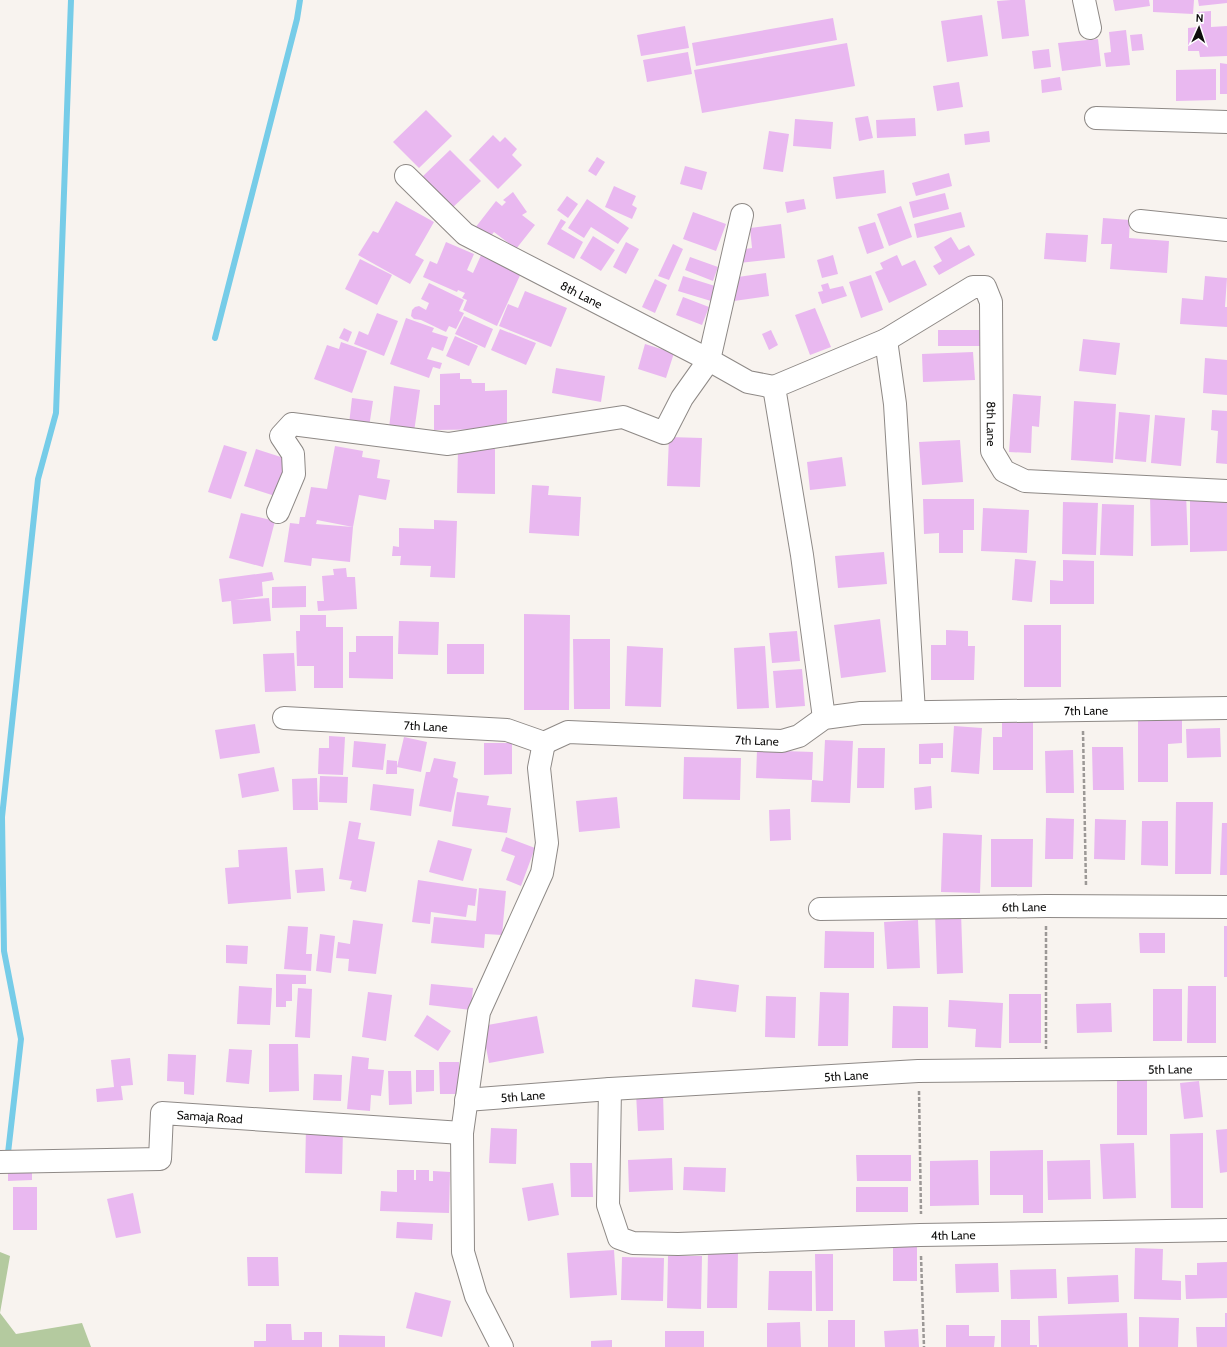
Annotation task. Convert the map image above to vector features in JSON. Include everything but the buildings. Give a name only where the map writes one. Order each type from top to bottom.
[{"type":"street","points":[[1084,0],[1090,28]]},
{"type":"street","points":[[1096,118],[1227,122]]},
{"type":"street","name":"8th Lane","points":[[406,176],[465,234],[709,360],[748,382],[774,387],[886,340],[973,288],[985,287],[991,302],[992,451],[1004,471],[1025,481],[1227,491]]},
{"type":"street","points":[[278,512],[294,474],[293,454],[281,436],[292,424],[448,444],[624,417],[664,434],[682,398],[709,360],[742,215]]},
{"type":"street","points":[[1140,221],[1227,230]]},
{"type":"street","points":[[886,340],[894,404],[914,712]]},
{"type":"street","points":[[774,387],[802,555],[824,718]]},
{"type":"street","name":"7th Lane","points":[[284,718],[508,730],[544,743],[568,732],[782,741],[799,736],[824,718],[861,713],[1227,708]]},
{"type":"street","points":[[502,1347],[476,1296],[463,1252],[462,1133],[479,1012],[542,873],[547,843],[539,768],[544,743]]},
{"type":"street","name":"6th Lane","points":[[820,909],[1046,906],[1227,907]]},
{"type":"street","name":"5th Lane","points":[[466,1100],[610,1089],[918,1071],[1227,1068]]},
{"type":"street","name":"4th Lane","points":[[610,1089],[608,1205],[620,1238],[633,1244],[678,1244],[920,1235],[1227,1230]]},
{"type":"street","name":"Samaja Road","points":[[0,1162],[160,1159],[162,1113],[462,1133]]},
{"type":"path","points":[[1082,709],[1087,906]]},
{"type":"path","points":[[1046,906],[1047,1070]]},
{"type":"path","points":[[918,1071],[920,1235],[924,1347]]},
{"type":"green space","points":[[0,1252],[10,1256],[0,1313]]},
{"type":"green space","points":[[0,1313],[16,1334],[82,1323],[91,1347],[0,1347]]},
{"type":"waterway","points":[[8,1153],[21,1039],[4,951],[2,817],[38,479],[56,413],[71,0]]},
{"type":"waterway","points":[[215,338],[297,19],[300,0]]}]
